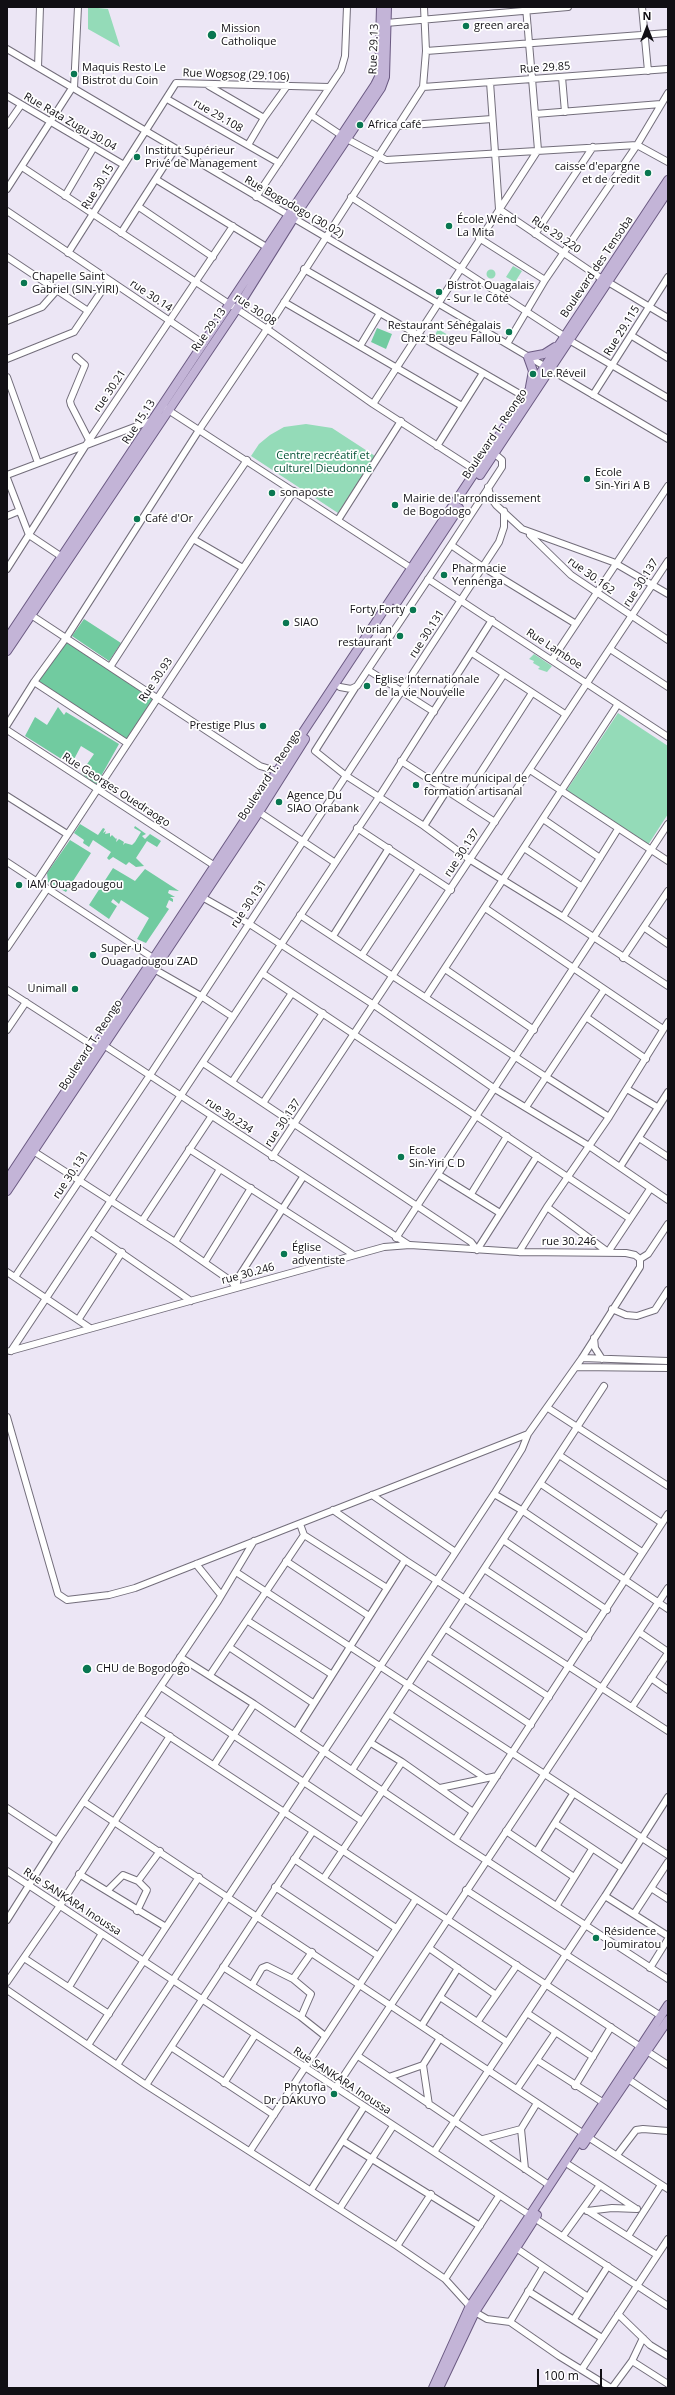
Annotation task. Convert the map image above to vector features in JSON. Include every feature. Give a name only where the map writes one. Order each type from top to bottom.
[{"type":"main road","name":"Rue 29.13","points":[[344,137],[379,76],[381,7]]},
{"type":"main road","name":"Rue 29.13","points":[[7,651],[28,613],[233,307],[290,217],[344,137],[384,83],[387,7]]},
{"type":"main road","name":"Boulevard des Tensoba","points":[[548,369],[668,180]]},
{"type":"main road","name":"Boulevard des Tensoba","points":[[605,280],[668,191]]},
{"type":"main road","name":"Rue 15.13","points":[[7,639],[28,613],[62,556],[154,419],[165,408],[204,344],[233,307],[268,248],[290,217]]},
{"type":"main road","name":"Boulevard des Tensoba","points":[[548,369],[559,344],[567,338]]},
{"type":"main road","points":[[527,395],[533,371],[528,357],[544,354],[559,344]]},
{"type":"main road","name":"Boulevard T. Reongo","points":[[7,1191],[31,1150],[100,1046],[154,969],[259,812],[281,772],[479,472],[527,395],[548,369]]},
{"type":"main road","name":"Boulevard T. Reongo","points":[[479,472],[495,454],[548,369]]},
{"type":"main road","name":"Boulevard T. Reongo","points":[[100,1046],[153,958],[215,866],[340,687],[414,570]]},
{"type":"main road","name":"Boulevard T. Reongo","points":[[7,1180],[31,1150]]},
{"type":"main road","points":[[433,2388],[472,2310],[532,2218],[569,2165],[604,2103],[643,2048],[666,2019],[668,2005]]},
{"type":"main road","points":[[439,2388],[472,2310],[516,2248],[549,2185],[628,2079],[643,2048]]},
{"type":"street","points":[[38,67],[40,7]]},
{"type":"street","points":[[7,189],[52,123],[73,88],[78,7]]},
{"type":"street","points":[[256,197],[344,63],[347,7]]},
{"type":"street","points":[[7,725],[34,682],[66,638],[198,430],[267,329],[304,269],[423,87],[426,51],[424,7]]},
{"type":"street","points":[[386,23],[526,9],[568,7]]},
{"type":"street","points":[[642,7],[648,71]]},
{"type":"street","points":[[373,404],[479,238],[538,150],[526,9]]},
{"type":"street","points":[[426,51],[668,33]]},
{"type":"street","points":[[7,42],[10,51]]},
{"type":"street","name":"Rue Bogodogo (30.02)","points":[[10,51],[668,439]]},
{"type":"street","name":"Rue 29.85","points":[[423,87],[668,69]]},
{"type":"street","points":[[562,77],[565,112]]},
{"type":"street","points":[[490,82],[498,209]]},
{"type":"street","name":"Rue Wogsog (29.106)","points":[[146,131],[176,83],[329,87]]},
{"type":"street","points":[[208,85],[264,118]]},
{"type":"street","points":[[248,145],[264,118],[287,86]]},
{"type":"street","points":[[507,344],[545,280],[637,145],[668,93]]},
{"type":"street","name":"Rue Rata Zugu 30.04","points":[[7,96],[124,165]]},
{"type":"street","name":"rue 29.108","points":[[167,98],[279,163]]},
{"type":"street","points":[[535,114],[661,104]]},
{"type":"street","points":[[7,125],[21,105]]},
{"type":"street","points":[[311,115],[344,137],[377,156],[393,160],[637,145],[668,162]]},
{"type":"street","points":[[397,126],[492,120]]},
{"type":"street","name":"Rue 30.15","points":[[68,253],[146,131]]},
{"type":"street","points":[[535,234],[594,147]]},
{"type":"street","points":[[65,196],[94,148]]},
{"type":"street","points":[[122,233],[157,180],[175,149]]},
{"type":"street","name":"rue 30.08","points":[[22,168],[267,329],[373,404],[479,472]]},
{"type":"street","points":[[157,180],[268,248]]},
{"type":"street","points":[[351,197],[567,338],[668,398]]},
{"type":"street","points":[[139,207],[213,256]]},
{"type":"street","name":"Rue 29.220","points":[[498,209],[605,280],[668,318]]},
{"type":"street","name":"rue 30.14","points":[[7,211],[204,344]]},
{"type":"street","name":"rue 30.21","points":[[7,569],[87,443],[233,226]]},
{"type":"street","points":[[479,238],[545,280]]},
{"type":"street","points":[[7,257],[88,311]]},
{"type":"street","points":[[304,269],[483,373],[527,395]]},
{"type":"street","name":"Rue 29.115","points":[[593,395],[668,278]]},
{"type":"street","points":[[7,359],[74,332],[109,280]]},
{"type":"street","points":[[7,321],[46,305],[57,290]]},
{"type":"street","points":[[284,302],[462,406]]},
{"type":"street","points":[[360,346],[380,314]]},
{"type":"street","points":[[632,336],[668,358]]},
{"type":"street","points":[[76,357],[85,365],[70,401],[87,443]]},
{"type":"street","points":[[437,446],[483,373]]},
{"type":"street","points":[[7,377],[38,463]]},
{"type":"street","points":[[165,408],[414,570]]},
{"type":"street","points":[[7,475],[87,443],[154,419]]},
{"type":"street","points":[[338,520],[401,421]]},
{"type":"street","points":[[495,454],[502,460],[502,467],[316,747],[315,751],[345,775],[424,826],[469,859],[564,917],[623,958],[668,986]]},
{"type":"street","points":[[110,667],[193,539],[247,460]]},
{"type":"street","points":[[7,478],[29,535],[62,556]]},
{"type":"street","points":[[552,660],[618,564],[668,486]]},
{"type":"street","points":[[488,487],[491,498],[514,523],[529,533],[618,564],[668,594]]},
{"type":"street","name":"Rue 30.93","points":[[37,881],[294,491]]},
{"type":"street","points":[[7,516],[19,511]]},
{"type":"street","name":"rue 30.131","points":[[14,1277],[150,1075],[248,923],[303,842],[345,775],[402,691],[499,542],[504,527],[504,511]]},
{"type":"street","name":"rue 30.162","points":[[529,533],[555,562],[631,616],[668,640]]},
{"type":"street","points":[[193,539],[243,568]]},
{"type":"street","points":[[451,545],[483,567],[576,624]]},
{"type":"street","name":"rue 30.137","points":[[272,1157],[451,890],[469,859],[530,770],[565,714],[668,561]]},
{"type":"street","name":"Rue Lamboe","points":[[428,579],[587,682],[668,737]]},
{"type":"street","points":[[28,613],[260,766],[281,772]]},
{"type":"street","points":[[9,1351],[47,1299],[112,1201],[434,712],[492,620]]},
{"type":"street","points":[[610,649],[668,687]]},
{"type":"street","points":[[472,653],[565,714]]},
{"type":"street","points":[[368,670],[434,712]]},
{"type":"street","points":[[432,781],[504,674]]},
{"type":"street","points":[[34,682],[127,743]]},
{"type":"street","points":[[340,687],[355,688]]},
{"type":"street","points":[[463,800],[532,693]]},
{"type":"street","points":[[426,997],[618,704]]},
{"type":"street","name":"Rue Georges Ouedraogo","points":[[7,730],[215,866]]},
{"type":"street","points":[[401,761],[495,822]]},
{"type":"street","points":[[530,770],[561,792],[668,861]]},
{"type":"street","points":[[424,826],[447,790]]},
{"type":"street","points":[[7,796],[67,834]]},
{"type":"street","points":[[259,812],[334,862]]},
{"type":"street","points":[[543,819],[600,858]]},
{"type":"street","points":[[396,1238],[418,1208],[668,824]]},
{"type":"street","points":[[358,828],[451,890]]},
{"type":"street","points":[[564,917],[581,886],[618,829]]},
{"type":"street","points":[[333,936],[388,848]]},
{"type":"street","points":[[524,848],[581,886]]},
{"type":"street","points":[[7,862],[153,958]]},
{"type":"street","points":[[362,955],[419,869]]},
{"type":"street","points":[[7,948],[47,889]]},
{"type":"street","points":[[623,958],[665,901],[668,891]]},
{"type":"street","points":[[202,897],[248,923],[374,1005],[495,1089],[589,1146],[668,1200]]},
{"type":"street","points":[[484,908],[604,990],[663,1028]]},
{"type":"street","points":[[300,915],[609,1117]]},
{"type":"street","points":[[645,928],[668,944]]},
{"type":"street","points":[[154,969],[202,996],[233,1017]]},
{"type":"street","points":[[445,969],[534,1030]]},
{"type":"street","points":[[262,973],[476,1117],[630,1218]]},
{"type":"street","name":"rue 30.234","points":[[7,990],[150,1075],[272,1157],[396,1238],[410,1245]]},
{"type":"street","points":[[526,1107],[604,990]]},
{"type":"street","points":[[232,1082],[292,993]]},
{"type":"street","points":[[7,1030],[26,1002]]},
{"type":"street","points":[[263,1103],[323,1013]]},
{"type":"street","points":[[586,1017],[646,1059]]},
{"type":"street","points":[[519,1252],[567,1177],[609,1117],[668,1022]]},
{"type":"street","points":[[203,1063],[471,1242],[477,1250],[537,1156]]},
{"type":"street","points":[[627,1089],[658,1108]]},
{"type":"street","points":[[620,1167],[668,1092]]},
{"type":"street","points":[[142,1221],[211,1117]]},
{"type":"street","points":[[471,1194],[507,1136]]},
{"type":"street","points":[[639,1138],[668,1156]]},
{"type":"street","points":[[31,1150],[205,1262],[231,1281],[236,1287]]},
{"type":"street","points":[[189,1150],[251,1188],[354,1255]]},
{"type":"street","points":[[175,1242],[220,1169]]},
{"type":"street","points":[[439,1175],[471,1194],[500,1214]]},
{"type":"street","points":[[236,1287],[238,1278],[281,1208],[303,1177]]},
{"type":"street","points":[[205,1262],[251,1188]]},
{"type":"street","points":[[547,1207],[600,1244],[608,1252],[650,1189]]},
{"type":"street","points":[[117,2065],[174,1981],[378,1666],[454,1551],[494,1494],[522,1449],[528,1434],[576,1367],[640,1267],[640,1259],[648,1254],[668,1224]]},
{"type":"street","points":[[91,1232],[191,1301]]},
{"type":"street","name":"rue 30.246","points":[[9,1351],[384,1247],[410,1245],[519,1252],[631,1253],[640,1259]]},
{"type":"street","points":[[78,1320],[122,1252]]},
{"type":"street","points":[[7,1272],[90,1328]]},
{"type":"street","points":[[612,1309],[626,1316],[637,1316],[655,1310],[668,1290]]},
{"type":"street","points":[[594,1338],[595,1348],[602,1359]]},
{"type":"street","points":[[582,1358],[668,1361]]},
{"type":"street","points":[[576,1367],[668,1368]]},
{"type":"street","points":[[352,1770],[446,1629],[604,1386]]},
{"type":"street","points":[[548,1408],[668,1486]]},
{"type":"street","points":[[7,1417],[58,1594],[62,1598],[78,1600],[109,1595],[135,1588],[528,1434]]},
{"type":"street","points":[[559,1455],[662,1523]]},
{"type":"street","points":[[541,1484],[642,1552]]},
{"type":"street","points":[[494,1494],[523,1511],[668,1609]]},
{"type":"street","points":[[372,1495],[454,1551]]},
{"type":"street","points":[[333,1510],[405,1560],[668,1731]]},
{"type":"street","points":[[455,1840],[513,1754],[568,1667],[607,1610],[642,1552],[668,1514]]},
{"type":"street","points":[[300,1524],[304,1535],[387,1588]]},
{"type":"street","points":[[210,1675],[304,1535]]},
{"type":"street","points":[[503,1540],[607,1610]]},
{"type":"street","points":[[7,1919],[57,1841],[161,1687],[236,1572],[254,1541]]},
{"type":"street","points":[[296,1732],[331,1674],[405,1560]]},
{"type":"street","points":[[286,1561],[369,1616]]},
{"type":"street","points":[[196,1564],[221,1595]]},
{"type":"street","points":[[484,1569],[588,1638]]},
{"type":"street","points":[[236,1572],[350,1645],[378,1666],[668,1855]]},
{"type":"street","points":[[335,2089],[668,1588]]},
{"type":"street","points":[[248,1620],[331,1674]]},
{"type":"street","points":[[446,1629],[549,1697]]},
{"type":"street","points":[[632,1707],[668,1653],[639,1632]]},
{"type":"street","points":[[229,1647],[313,1704]]},
{"type":"street","points":[[427,1656],[531,1725]]},
{"type":"street","points":[[180,1657],[254,1704],[455,1840],[557,1905],[668,1979]]},
{"type":"street","points":[[651,1678],[668,1690]]},
{"type":"street","points":[[161,1687],[233,1736],[303,1780],[362,1821]]},
{"type":"street","points":[[214,1765],[254,1704]]},
{"type":"street","points":[[389,1714],[485,1778]]},
{"type":"street","points":[[140,1717],[546,1983],[668,2065]]},
{"type":"street","points":[[7,1982],[59,1907],[170,1736]]},
{"type":"street","points":[[371,1743],[402,1762],[474,1812]]},
{"type":"street","points":[[324,1878],[402,1762]]},
{"type":"street","points":[[440,1788],[497,1776]]},
{"type":"street","points":[[537,1851],[556,1824],[573,1794]]},
{"type":"street","points":[[434,2152],[605,1896],[668,1797]]},
{"type":"street","points":[[84,1802],[229,1896],[256,1916],[668,2189]]},
{"type":"street","points":[[7,1808],[57,1841]]},
{"type":"street","points":[[556,1824],[622,1868]]},
{"type":"street","points":[[146,2085],[313,1831]]},
{"type":"street","points":[[506,1831],[574,1877]]},
{"type":"street","points":[[557,1905],[592,1849]]},
{"type":"street","points":[[138,1881],[160,1851]]},
{"type":"street","points":[[294,1859],[396,1928]]},
{"type":"street","points":[[634,1914],[668,1862]]},
{"type":"street","name":"Rue SANKARA Inoussa","points":[[7,1871],[101,1935],[203,1999],[335,2089],[667,2304]]},
{"type":"street","points":[[79,1874],[137,1911],[166,1926]]},
{"type":"street","points":[[107,1891],[123,1875],[138,1881],[147,1890],[137,1911]]},
{"type":"street","points":[[88,2045],[142,1961],[199,1877]]},
{"type":"street","points":[[275,1887],[378,1955]]},
{"type":"street","points":[[652,1888],[668,1899]]},
{"type":"street","points":[[466,1890],[666,2019]]},
{"type":"street","points":[[605,1896],[668,1938],[650,1968]]},
{"type":"street","points":[[250,2151],[416,1899]]},
{"type":"street","points":[[69,1987],[101,1935]]},
{"type":"street","points":[[429,1948],[496,1995]]},
{"type":"street","points":[[293,1979],[312,1952]]},
{"type":"street","points":[[24,1958],[109,2014]]},
{"type":"street","points":[[478,2021],[517,1965]]},
{"type":"street","points":[[252,1985],[262,1968],[267,1966],[293,1979],[311,1994],[301,2017]]},
{"type":"street","points":[[223,1968],[301,2017],[325,2036]]},
{"type":"street","points":[[422,2025],[458,1968]]},
{"type":"street","points":[[7,1990],[146,2085],[340,2208],[445,2279],[456,2288],[472,2310],[487,2319],[510,2322],[559,2356],[612,2388],[632,2361],[643,2338]]},
{"type":"street","points":[[440,1997],[478,2021],[507,2042]]},
{"type":"street","points":[[527,2013],[593,2057]]},
{"type":"street","points":[[575,2086],[611,2027]]},
{"type":"street","points":[[517,2089],[555,2033]]},
{"type":"street","points":[[224,2083],[255,2035]]},
{"type":"street","points":[[429,2105],[423,2066],[440,2038]]},
{"type":"street","points":[[171,2047],[274,2115]]},
{"type":"street","points":[[358,2056],[549,2185]]},
{"type":"street","points":[[537,2060],[575,2086],[604,2103]]},
{"type":"street","points":[[389,2077],[423,2066]]},
{"type":"street","points":[[628,2079],[668,2106]]},
{"type":"street","points":[[525,2169],[521,2129],[537,2103]]},
{"type":"street","points":[[311,2190],[364,2107]]},
{"type":"street","points":[[340,2208],[393,2126]]},
{"type":"street","points":[[483,2139],[521,2129]]},
{"type":"street","points":[[618,2155],[636,2130],[643,2129],[668,2131]]},
{"type":"street","points":[[342,2141],[431,2194],[480,2226]]},
{"type":"street","points":[[569,2165],[644,2212]]},
{"type":"street","points":[[563,2236],[585,2211],[600,2185]]},
{"type":"street","points":[[628,2236],[662,2185]]},
{"type":"street","points":[[397,2246],[431,2194]]},
{"type":"street","points":[[445,2279],[499,2196]]},
{"type":"street","points":[[585,2211],[612,2208],[637,2209]]},
{"type":"street","points":[[585,2211],[657,2255]]},
{"type":"street","points":[[582,2369],[668,2239]]},
{"type":"street","points":[[516,2248],[588,2297]]},
{"type":"street","points":[[574,2319],[608,2266]]},
{"type":"street","points":[[510,2322],[543,2267]]},
{"type":"street","points":[[528,2291],[602,2338]]},
{"type":"street","points":[[618,2314],[658,2351],[668,2356]]},
{"type":"street","points":[[632,2361],[668,2384]]},
{"type":"green space","points":[[88,7],[108,9],[120,47],[88,29]]},
{"type":"green space","points":[[513,266],[522,271],[515,282],[506,277]]},
{"type":"green space","points":[[489,270],[493,270],[495,274],[493,278],[489,278],[487,276],[487,272]]},
{"type":"green space","points":[[377,328],[392,334],[386,349],[371,342]]},
{"type":"green space","points":[[438,329],[448,335],[443,341],[434,337]]},
{"type":"green space","name":"Centre recréatif et culturel Dieudonné","points":[[306,424],[332,428],[375,456],[338,513],[251,456],[259,444],[270,435],[284,427]]},
{"type":"green space","points":[[84,619],[121,643],[109,661],[72,636]]},
{"type":"green space","points":[[66,640],[156,699],[126,742],[34,682]]},
{"type":"green space","points":[[534,654],[552,666],[547,672],[538,669],[540,667],[533,663],[534,661],[529,659]]},
{"type":"green space","points":[[58,707],[64,715],[66,712],[119,744],[96,785],[81,773],[94,754],[81,746],[71,765],[25,736],[35,717],[47,725]]},
{"type":"green space","points":[[618,713],[668,746],[668,814],[648,845],[566,791]]},
{"type":"green space","points":[[80,824],[98,835],[103,828],[105,829],[103,833],[106,831],[105,834],[110,833],[110,837],[112,835],[116,839],[117,838],[116,842],[119,839],[124,842],[123,845],[125,843],[132,845],[135,842],[141,832],[134,828],[135,826],[146,834],[142,836],[145,839],[150,834],[161,841],[157,847],[147,841],[136,858],[144,866],[136,867],[129,862],[126,865],[113,857],[109,860],[107,858],[111,852],[93,840],[89,847],[83,843],[84,840],[74,833]]},
{"type":"green space","points":[[70,840],[91,853],[66,892],[48,882],[47,873]]},
{"type":"green space","points":[[113,868],[135,881],[145,869],[179,891],[169,890],[168,893],[175,897],[170,897],[173,899],[173,902],[169,900],[166,907],[169,909],[146,943],[137,939],[149,918],[121,900],[119,904],[113,899],[111,902],[117,906],[109,919],[89,905]]},
{"type":"place","name":"green area","points":[[466,26]]},
{"type":"place","name":"Mission Catholique","points":[[212,35]]},
{"type":"place","name":"Maquis Resto Le Bistrot du Coin","points":[[74,74]]},
{"type":"place","name":"Africa café","points":[[360,125]]},
{"type":"place","name":"Institut Supérieur Privé de Management","points":[[137,157]]},
{"type":"place","name":"caisse d'epargne et de credit","points":[[648,173]]},
{"type":"place","name":"École Wend La Mita","points":[[449,226]]},
{"type":"place","name":"Chapelle Saint Gabriel (SIN-YIRI)","points":[[24,283]]},
{"type":"place","name":"Bistrot Ouagalais - Sur le Côté","points":[[439,292]]},
{"type":"place","name":"Restaurant Sénégalais Chez Beugeu Fallou","points":[[509,332]]},
{"type":"place","name":"Le Réveil","points":[[533,374]]},
{"type":"place","name":"Ecole Sin-Yiri A B","points":[[587,479]]},
{"type":"place","name":"sonaposte","points":[[272,493]]},
{"type":"place","name":"Mairie de l'arrondissement de Bogodogo","points":[[395,505]]},
{"type":"place","name":"Café d'Or","points":[[137,519]]},
{"type":"place","name":"Pharmacie Yennenga","points":[[444,575]]},
{"type":"place","name":"Forty Forty","points":[[413,610]]},
{"type":"place","name":"SIAO","points":[[286,623]]},
{"type":"place","name":"Ivorian restaurant","points":[[400,636]]},
{"type":"place","name":"Eglise Internationale de la vie Nouvelle","points":[[367,686]]},
{"type":"place","name":"Prestige Plus","points":[[263,726]]},
{"type":"place","name":"Centre municipal de formation artisanal","points":[[416,785]]},
{"type":"place","name":"Agence Du SIAO Orabank","points":[[279,802]]},
{"type":"place","name":"IAM Ouagadougou","points":[[19,885]]},
{"type":"place","name":"Super U Ouagadougou ZAD","points":[[93,955]]},
{"type":"place","name":"Unimall","points":[[75,989]]},
{"type":"place","name":"Ecole Sin-Yiri C D","points":[[401,1157]]},
{"type":"place","name":"Église adventiste","points":[[284,1254]]},
{"type":"place","name":"CHU de Bogodogo","points":[[87,1669]]},
{"type":"place","name":"Résidence Joumiratou","points":[[596,1938]]},
{"type":"place","name":"Phytofla Dr. DAKUYO","points":[[334,2094]]}]
